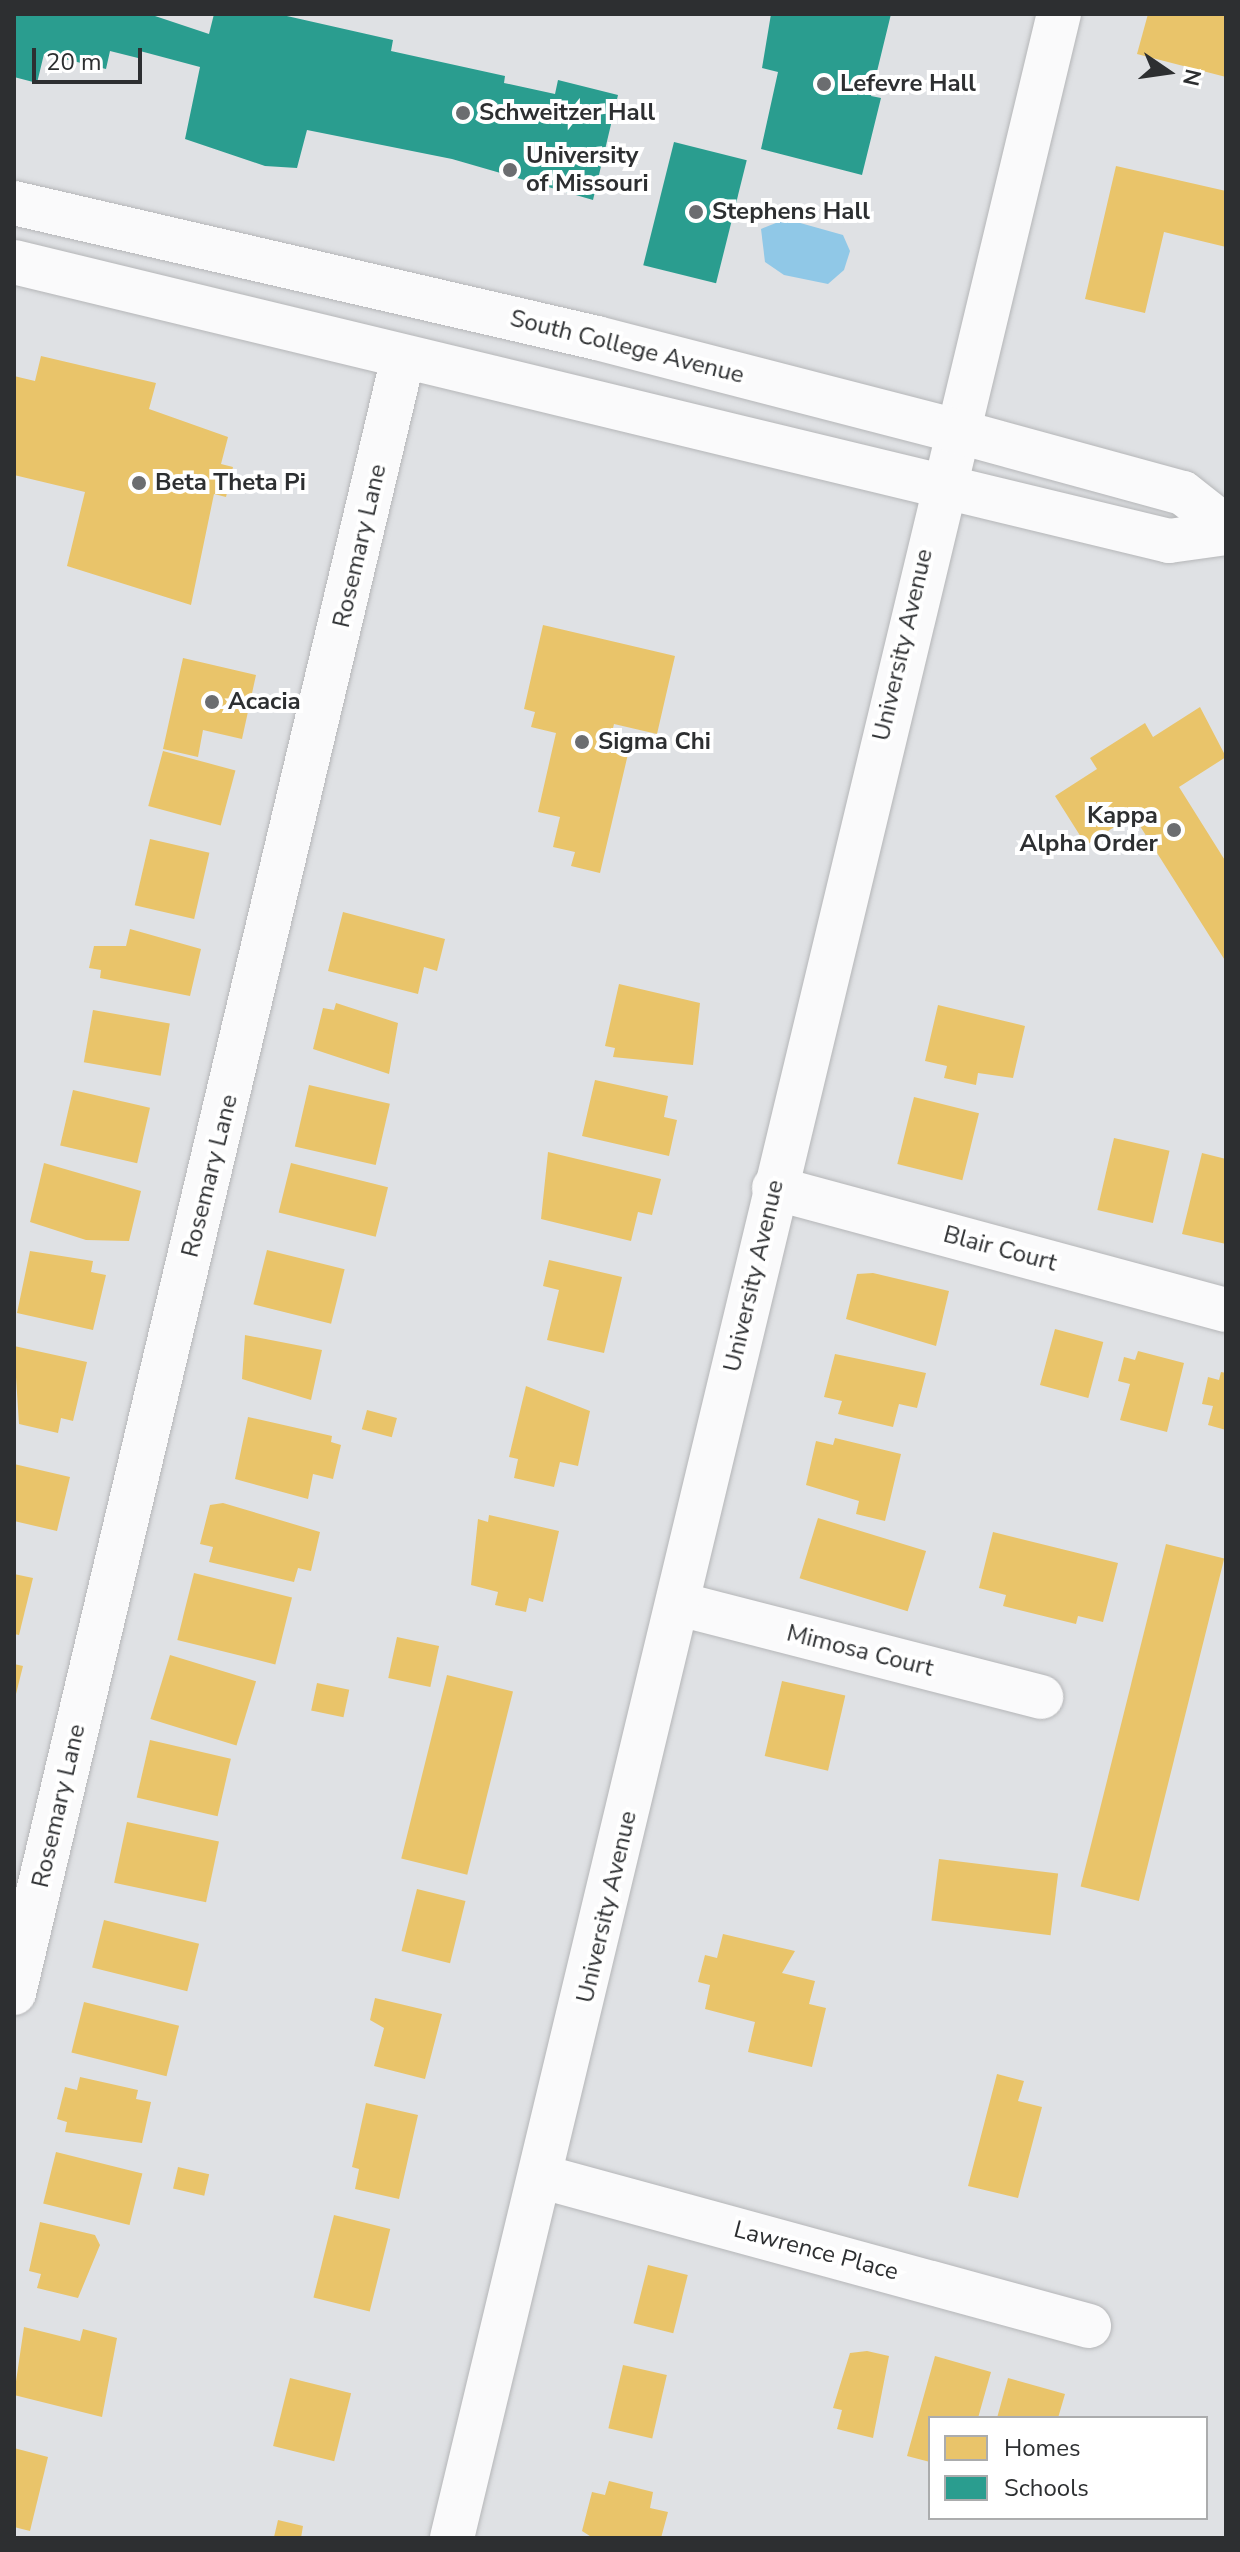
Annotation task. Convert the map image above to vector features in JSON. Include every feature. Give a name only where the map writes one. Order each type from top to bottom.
[{"type":"street","name":"University Avenue","points":[[452,2538],[543,2177],[774,1188],[1059,14]]},
{"type":"street","name":"South College Avenue","points":[[14,203],[597,338],[956,431],[1183,493],[1226,530]]},
{"type":"street","name":"South College Avenue","points":[[14,262],[1169,541],[1226,530]]},
{"type":"street","name":"Rosemary Lane","points":[[14,1993],[403,358]]},
{"type":"street","name":"Blair Court","points":[[774,1188],[1226,1310]]},
{"type":"street","name":"Mimosa Court","points":[[679,1604],[1041,1697]]},
{"type":"street","name":"Lawrence Place","points":[[543,2177],[1089,2326]]},
{"type":"water","points":[[786,219],[843,235],[850,251],[844,270],[828,284],[784,275],[765,262],[761,229]]},
{"type":"building: Homes","points":[[1148,14],[1226,14],[1226,77],[1137,54]]},
{"type":"building: Homes","points":[[1116,166],[1226,191],[1226,247],[1164,232],[1145,313],[1085,299]]},
{"type":"building: Homes","name":"Beta Theta Pi","points":[[41,356],[156,383],[149,409],[228,437],[221,464],[233,467],[226,497],[214,494],[191,605],[67,566],[85,492],[14,475],[14,376],[35,381]]},
{"type":"building: Homes","name":"Sigma Chi","points":[[543,625],[675,656],[657,734],[614,724],[608,749],[628,754],[600,873],[571,866],[575,852],[553,847],[560,817],[538,812],[556,733],[531,727],[535,712],[524,709]]},
{"type":"building: Homes","name":"Acacia","points":[[183,658],[256,675],[242,739],[203,730],[198,757],[163,749]]},
{"type":"building: Homes","name":"Kappa Alpha Order","points":[[1200,707],[1226,757],[1179,787],[1226,862],[1226,962],[1133,815],[1086,845],[1055,796],[1097,769],[1090,758],[1145,723],[1153,737]]},
{"type":"building: Homes","points":[[163,751],[235,770],[221,825],[148,806]]},
{"type":"building: Homes","points":[[150,839],[209,853],[194,919],[135,905]]},
{"type":"building: Homes","points":[[343,912],[445,939],[437,971],[424,967],[418,994],[328,971]]},
{"type":"building: Homes","points":[[130,929],[201,949],[190,996],[100,978],[101,970],[89,968],[94,946],[126,946]]},
{"type":"building: Homes","points":[[619,984],[700,1003],[693,1065],[613,1057],[615,1048],[605,1046]]},
{"type":"building: Homes","points":[[336,1003],[398,1023],[389,1074],[313,1049],[323,1008],[334,1010]]},
{"type":"building: Homes","points":[[938,1005],[1025,1026],[1013,1078],[978,1073],[976,1085],[944,1078],[947,1066],[925,1061]]},
{"type":"building: Homes","points":[[93,1010],[170,1024],[161,1076],[84,1062]]},
{"type":"building: Homes","points":[[595,1080],[668,1096],[664,1117],[677,1120],[669,1156],[582,1136]]},
{"type":"building: Homes","points":[[309,1085],[390,1104],[376,1165],[295,1146]]},
{"type":"building: Homes","points":[[73,1090],[150,1108],[137,1163],[60,1146]]},
{"type":"building: Homes","points":[[914,1097],[979,1113],[962,1180],[897,1164]]},
{"type":"building: Homes","points":[[1114,1138],[1170,1151],[1153,1223],[1097,1210]]},
{"type":"building: Homes","points":[[548,1152],[661,1179],[652,1215],[638,1212],[631,1241],[541,1219]]},
{"type":"building: Homes","points":[[1202,1153],[1226,1159],[1226,1244],[1182,1234]]},
{"type":"building: Homes","points":[[44,1163],[141,1191],[129,1241],[86,1240],[30,1222]]},
{"type":"building: Homes","points":[[291,1163],[388,1187],[376,1237],[279,1212]]},
{"type":"building: Homes","points":[[267,1250],[345,1269],[331,1324],[253,1304]]},
{"type":"building: Homes","points":[[30,1251],[93,1261],[91,1272],[106,1275],[93,1330],[17,1313]]},
{"type":"building: Homes","points":[[549,1260],[622,1277],[604,1353],[547,1340],[559,1290],[543,1286]]},
{"type":"building: Homes","points":[[873,1273],[949,1291],[936,1346],[846,1319],[857,1274]]},
{"type":"building: Homes","points":[[1055,1329],[1103,1342],[1088,1398],[1040,1385]]},
{"type":"building: Homes","points":[[245,1335],[322,1350],[311,1400],[242,1379]]},
{"type":"building: Homes","points":[[14,1346],[87,1362],[73,1421],[61,1418],[58,1433],[19,1424]]},
{"type":"building: Homes","points":[[1138,1351],[1184,1363],[1167,1432],[1120,1420],[1130,1384],[1118,1381],[1124,1357],[1135,1360]]},
{"type":"building: Homes","points":[[835,1354],[926,1373],[917,1408],[899,1404],[893,1427],[838,1414],[842,1401],[824,1397]]},
{"type":"building: Homes","points":[[1221,1372],[1226,1373],[1226,1430],[1208,1425],[1213,1406],[1202,1404],[1208,1377],[1219,1380]]},
{"type":"building: Homes","points":[[526,1386],[590,1411],[578,1466],[560,1462],[554,1487],[514,1478],[518,1459],[509,1457]]},
{"type":"building: Homes","points":[[367,1410],[397,1418],[392,1437],[362,1429]]},
{"type":"building: Homes","points":[[248,1417],[332,1436],[331,1442],[341,1445],[333,1479],[313,1474],[308,1499],[235,1479]]},
{"type":"building: Homes","points":[[835,1438],[901,1454],[885,1521],[856,1514],[859,1501],[806,1485],[816,1441],[833,1445]]},
{"type":"building: Homes","points":[[14,1464],[70,1477],[57,1531],[14,1521]]},
{"type":"building: Homes","points":[[223,1503],[320,1532],[311,1571],[298,1568],[294,1582],[209,1562],[213,1547],[200,1544],[210,1505]]},
{"type":"building: Homes","points":[[489,1515],[559,1531],[543,1602],[529,1598],[526,1612],[495,1605],[498,1592],[471,1585],[478,1519],[488,1522]]},
{"type":"building: Homes","points":[[818,1518],[926,1551],[908,1611],[800,1578]]},
{"type":"building: Homes","points":[[993,1532],[1118,1563],[1103,1622],[1078,1616],[1076,1624],[1003,1606],[1006,1595],[979,1588]]},
{"type":"building: Homes","points":[[1166,1544],[1224,1559],[1139,1901],[1081,1887]]},
{"type":"building: Homes","points":[[194,1573],[292,1597],[275,1664],[177,1640]]},
{"type":"building: Homes","points":[[14,1574],[33,1578],[19,1635],[14,1634]]},
{"type":"building: Homes","points":[[397,1637],[439,1646],[430,1687],[388,1678]]},
{"type":"building: Homes","points":[[170,1655],[256,1681],[236,1745],[150,1719]]},
{"type":"building: Homes","points":[[14,1664],[23,1666],[15,1698],[14,1698]]},
{"type":"building: Homes","points":[[447,1675],[513,1691],[467,1875],[401,1858]]},
{"type":"building: Homes","points":[[782,1681],[845,1696],[828,1771],[765,1756]]},
{"type":"building: Homes","points":[[317,1683],[349,1690],[343,1717],[311,1710]]},
{"type":"building: Homes","points":[[150,1740],[231,1759],[218,1816],[137,1797]]},
{"type":"building: Homes","points":[[127,1822],[219,1842],[206,1902],[114,1883]]},
{"type":"building: Homes","points":[[939,1859],[1058,1874],[1051,1935],[931,1921]]},
{"type":"building: Homes","points":[[417,1889],[466,1901],[450,1963],[402,1951]]},
{"type":"building: Homes","points":[[104,1920],[199,1944],[187,1991],[92,1968]]},
{"type":"building: Homes","points":[[723,1934],[795,1951],[782,1973],[815,1981],[809,2004],[826,2008],[812,2067],[748,2052],[755,2022],[705,2009],[710,1985],[698,1982],[705,1955],[717,1958]]},
{"type":"building: Homes","points":[[375,1998],[442,2014],[425,2079],[374,2066],[384,2028],[370,2020]]},
{"type":"building: Homes","points":[[84,2002],[179,2026],[167,2076],[71,2052]]},
{"type":"building: Homes","points":[[997,2074],[1024,2081],[1018,2101],[1042,2107],[1018,2198],[968,2186]]},
{"type":"building: Homes","points":[[80,2077],[138,2090],[136,2099],[151,2102],[142,2143],[65,2132],[67,2122],[57,2119],[65,2087],[77,2090]]},
{"type":"building: Homes","points":[[366,2103],[418,2115],[399,2199],[355,2189],[359,2169],[352,2167]]},
{"type":"building: Homes","points":[[56,2152],[142,2174],[130,2225],[43,2203]]},
{"type":"building: Homes","points":[[178,2167],[209,2174],[204,2196],[173,2188]]},
{"type":"building: Homes","points":[[334,2215],[390,2229],[370,2312],[313,2297]]},
{"type":"building: Homes","points":[[40,2222],[95,2235],[100,2245],[78,2298],[37,2288],[41,2274],[29,2271]]},
{"type":"building: Homes","points":[[648,2265],[688,2275],[673,2333],[633,2323]]},
{"type":"building: Homes","points":[[24,2327],[80,2341],[83,2329],[117,2338],[102,2417],[14,2395]]},
{"type":"building: Homes","points":[[867,2351],[889,2356],[873,2438],[837,2429],[842,2410],[833,2408],[850,2353]]},
{"type":"building: Homes","points":[[935,2356],[991,2372],[979,2416],[928,2416],[928,2461],[907,2456]]},
{"type":"building: Homes","points":[[623,2365],[667,2375],[652,2438],[608,2428]]},
{"type":"building: Homes","points":[[290,2378],[351,2393],[334,2461],[273,2446]]},
{"type":"building: Homes","points":[[1008,2378],[1065,2394],[1059,2416],[998,2416]]},
{"type":"building: Homes","points":[[14,2448],[48,2457],[30,2531],[14,2527]]},
{"type":"building: Homes","points":[[609,2481],[653,2492],[650,2508],[668,2512],[661,2538],[593,2538],[582,2531],[592,2492],[605,2495]]},
{"type":"building: Homes","points":[[278,2520],[303,2526],[301,2538],[261,2538],[274,2537]]},
{"type":"building: Schools","points":[[14,14],[149,14],[209,34],[214,14],[278,14],[393,40],[391,51],[505,76],[504,83],[555,94],[558,80],[618,95],[593,200],[452,159],[307,130],[297,168],[265,166],[185,139],[200,67],[140,51],[138,58],[110,51],[106,69],[44,54],[37,83],[14,77]]},
{"type":"building: Schools","name":"Lefevre Hall","points":[[771,14],[891,14],[871,96],[881,98],[862,175],[761,149],[778,72],[762,68]]},
{"type":"building: Schools","name":"Stephens Hall","points":[[674,142],[747,160],[716,283],[643,265]]},
{"type":"place","name":"Lefevre Hall","points":[[824,84]]},
{"type":"place","name":"Schweitzer Hall","points":[[463,113]]},
{"type":"place","name":"University of Missouri","points":[[510,170]]},
{"type":"place","name":"Stephens Hall","points":[[696,212]]},
{"type":"place","name":"Beta Theta Pi","points":[[139,483]]},
{"type":"place","name":"Acacia","points":[[212,702]]},
{"type":"place","name":"Sigma Chi","points":[[582,742]]},
{"type":"place","name":"Kappa Alpha Order","points":[[1174,830]]}]
